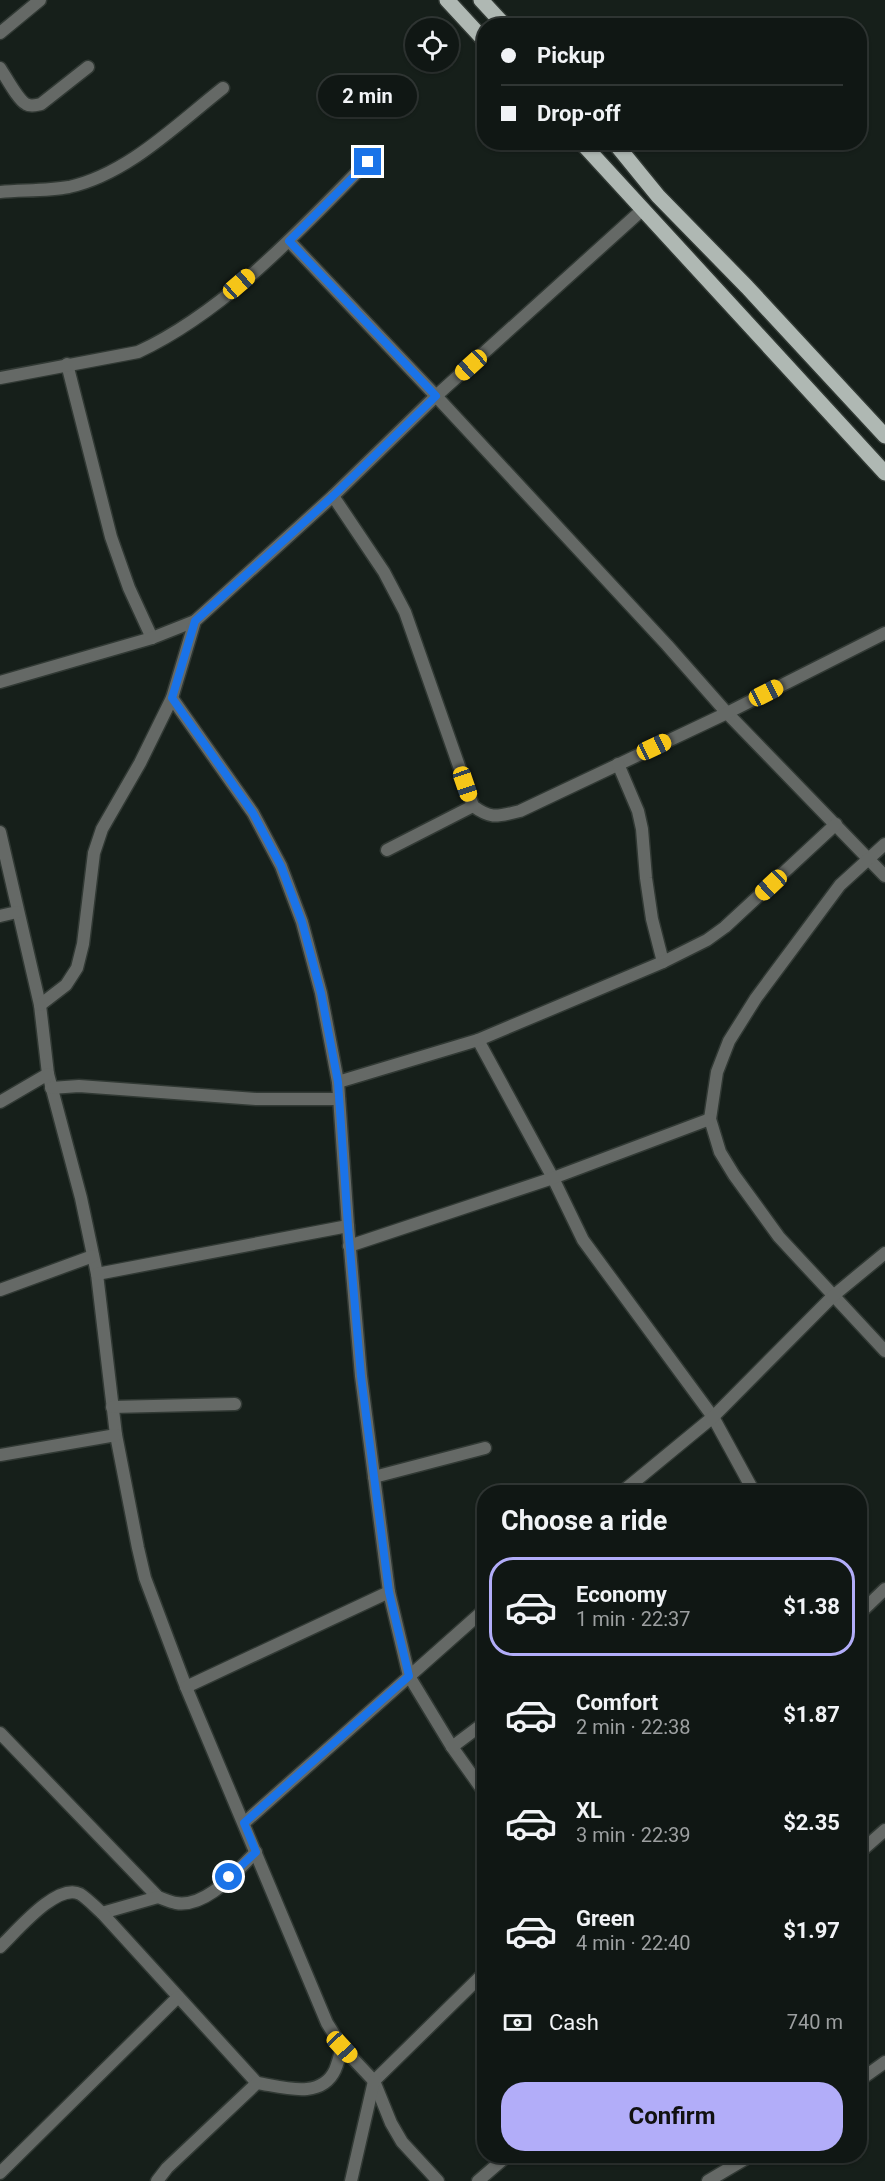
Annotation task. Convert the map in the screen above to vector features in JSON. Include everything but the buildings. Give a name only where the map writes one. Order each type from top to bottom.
[{"type":"main road","points":[[447,0],[477,32]]},
{"type":"main road","points":[[481,0],[498,18]]},
{"type":"main road","points":[[588,150],[885,473]]},
{"type":"main road","points":[[621,150],[658,196],[747,287],[885,436]]},
{"type":"street","points":[[0,33],[40,0]]},
{"type":"street","points":[[0,68],[27,105],[33,106],[41,104],[88,67]]},
{"type":"street","points":[[0,192],[68,187],[92,180],[127,162],[223,88]]},
{"type":"street","points":[[0,378],[138,352],[156,344],[223,299],[289,241],[368,162]]},
{"type":"street","points":[[0,682],[152,638],[195,621],[333,496],[436,396],[642,210]]},
{"type":"street","points":[[289,241],[436,396],[727,712],[885,876]]},
{"type":"street","points":[[67,364],[111,537],[129,588],[152,638]]},
{"type":"street","points":[[333,496],[384,572],[405,612],[473,806],[485,815],[499,816],[520,811],[885,633]]},
{"type":"street","points":[[40,1005],[66,985],[77,968],[83,944],[94,853],[102,829],[140,763],[172,698],[195,621]]},
{"type":"street","points":[[172,698],[253,813],[281,866],[302,922],[321,993],[338,1082],[349,1246],[361,1376],[389,1592],[409,1676],[452,1747],[477,1782]]},
{"type":"street","points":[[618,764],[638,811],[652,919],[663,962]]},
{"type":"street","points":[[387,850],[473,806]]},
{"type":"street","points":[[338,1082],[478,1040],[663,962],[707,940],[725,927],[836,825]]},
{"type":"street","points":[[0,832],[40,1005],[51,1088],[81,1198],[97,1274],[116,1435],[145,1578],[186,1687],[327,2023],[342,2047],[374,2081],[391,2123],[402,2142],[438,2181]]},
{"type":"street","points":[[885,844],[840,885],[756,998],[729,1041],[717,1072],[710,1119],[720,1152],[779,1237],[885,1351]]},
{"type":"street","points":[[0,916],[17,912]]},
{"type":"street","points":[[478,1040],[553,1178],[583,1240],[713,1417],[750,1485]]},
{"type":"street","points":[[0,1102],[48,1074]]},
{"type":"street","points":[[51,1088],[79,1086],[256,1099],[339,1099]]},
{"type":"street","points":[[349,1246],[553,1178],[710,1119]]},
{"type":"street","points":[[97,1274],[348,1226]]},
{"type":"street","points":[[630,1485],[713,1417],[833,1296],[885,1253]]},
{"type":"street","points":[[0,1290],[93,1256]]},
{"type":"street","points":[[112,1407],[235,1404]]},
{"type":"street","points":[[0,1455],[116,1435]]},
{"type":"street","points":[[374,1477],[485,1448]]},
{"type":"street","points":[[867,1606],[885,1589]]},
{"type":"street","points":[[186,1687],[389,1592]]},
{"type":"street","points":[[244,1823],[477,1616]]},
{"type":"street","points":[[452,1747],[477,1728]]},
{"type":"street","points":[[0,1733],[158,1897],[176,1903],[203,1898],[215,1890],[256,1852]]},
{"type":"street","points":[[867,1846],[885,1830]]},
{"type":"street","points":[[0,1947],[53,1897],[66,1892],[79,1894],[102,1913],[257,2083],[308,2090],[319,2086],[328,2080],[334,2070],[342,2047]]},
{"type":"street","points":[[102,1913],[158,1897]]},
{"type":"street","points":[[351,2181],[374,2081],[477,1980]]},
{"type":"street","points":[[0,2173],[178,1996]]},
{"type":"street","points":[[867,2075],[885,2062]]},
{"type":"street","points":[[157,2181],[167,2168],[257,2083]]},
{"type":"street","points":[[477,2181],[499,2163]]},
{"type":"street","points":[[708,2181],[738,2163]]},
{"type":"route","points":[[229,1877],[256,1852],[244,1823],[409,1676],[389,1592],[361,1376],[338,1082],[321,993],[302,922],[281,866],[253,813],[172,698],[195,621],[333,496],[436,396],[289,241],[368,162]]}]
